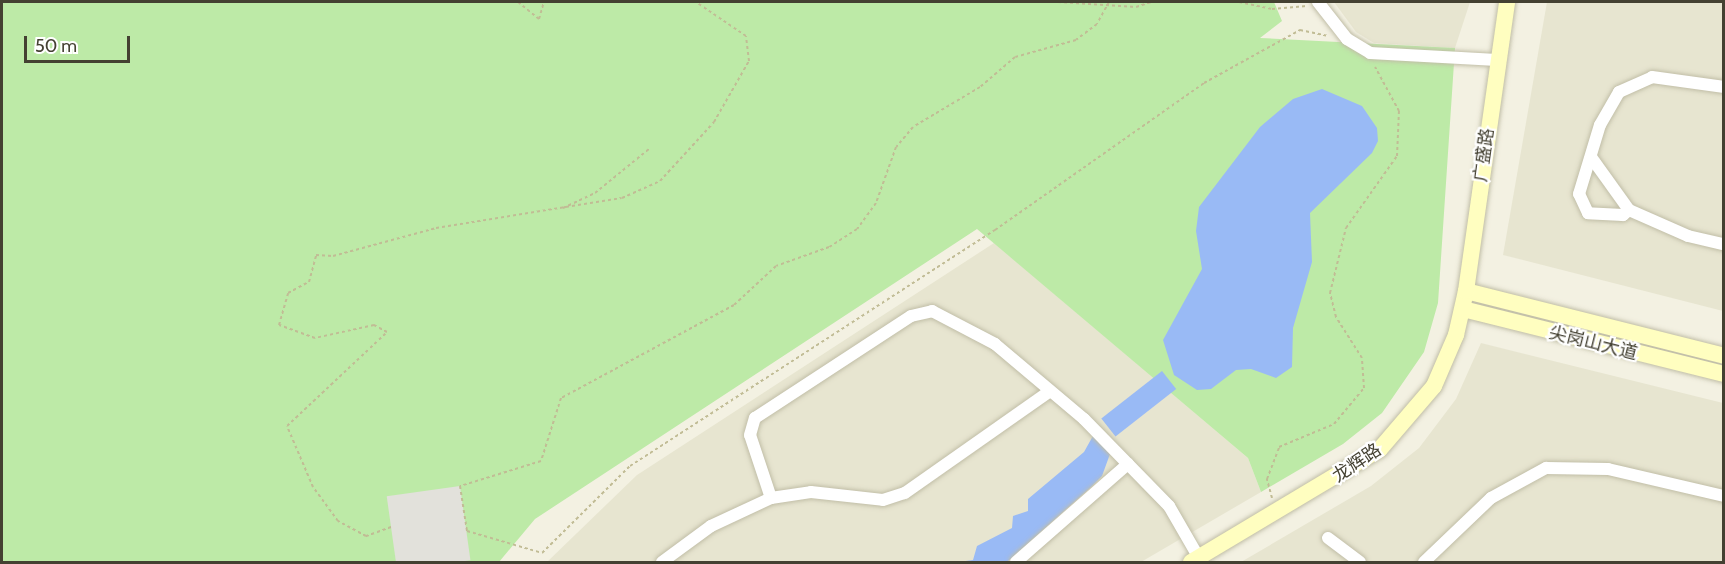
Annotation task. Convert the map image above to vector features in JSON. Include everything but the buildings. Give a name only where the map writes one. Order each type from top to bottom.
[{"type":"main road","name":"广盛路","points":[[1463,309],[1507,2]]},
{"type":"main road","name":"尖岗山大道","points":[[1466,291],[1724,356]]},
{"type":"main road","name":"尖岗山大道","points":[[1463,309],[1724,374]]},
{"type":"main road","name":"龙辉路","points":[[1195,560],[1357,465],[1401,430],[1434,386],[1463,309]]},
{"type":"street","points":[[1319,3],[1347,39],[1370,53],[1497,60]]},
{"type":"street","points":[[1629,210],[1604,216],[1580,204],[1590,157],[1608,108],[1634,82],[1675,78],[1724,87]]},
{"type":"street","points":[[1590,157],[1629,210],[1688,236],[1724,244]]},
{"type":"street","points":[[771,498],[750,435],[756,418],[917,313],[947,314],[995,344],[1050,391],[1128,464],[1169,506],[1195,560]]},
{"type":"street","points":[[662,562],[711,526],[771,498],[811,492],[872,500],[905,493],[1050,391]]},
{"type":"street","points":[[1016,562],[1128,464]]},
{"type":"street","points":[[1424,562],[1491,498],[1546,468],[1608,469],[1724,496]]},
{"type":"street","points":[[1328,538],[1360,562]]},
{"type":"path","points":[[518,2],[539,19],[544,2]]},
{"type":"path","points":[[392,527],[366,536],[338,521],[313,488],[287,426],[387,332],[374,324],[315,338],[279,325],[288,293],[309,282],[316,255],[333,256],[436,228],[622,198],[660,181],[691,153],[737,89],[749,62],[746,36],[696,2]]},
{"type":"path","points":[[1058,2],[1093,6],[1109,2],[1136,7],[1150,2]]},
{"type":"path","points":[[1109,2],[1096,24],[1076,40],[1015,57],[980,87],[913,127],[896,147],[876,202],[857,229],[830,247],[776,266],[734,305],[561,398],[541,461],[460,486],[467,531],[542,553],[630,466],[995,230],[1204,83],[1300,30],[1335,40]]},
{"type":"path","points":[[1239,2],[1272,9],[1319,3]]},
{"type":"path","points":[[1280,510],[1267,478],[1279,447],[1334,424],[1364,388],[1362,358],[1336,317],[1333,269],[1346,228],[1387,176],[1401,134],[1390,87],[1367,61]]},
{"type":"path","points":[[558,210],[595,193],[649,149]]},
{"type":"shaded area","points":[[1334,2],[1470,2],[1455,48],[1374,43],[1356,32]]},
{"type":"shaded area","points":[[1547,2],[1723,2],[1723,311],[1503,255]]},
{"type":"shaded area","points":[[994,243],[1248,458],[1261,492],[1141,562],[547,562],[637,475]]},
{"type":"shaded area","points":[[1481,343],[1723,403],[1723,562],[1241,562],[1371,486],[1419,448],[1456,399]]},
{"type":"shaded area","points":[[460,486],[470,560],[396,562],[387,496]]},
{"type":"green space","points":[[2,2],[1274,2],[1282,21],[1260,38],[1455,48],[1438,303],[1424,352],[1382,413],[1343,444],[1261,492],[1248,458],[977,229],[535,519],[499,562],[2,562]]},
{"type":"water","points":[[1322,89],[1362,106],[1377,128],[1378,141],[1372,153],[1310,213],[1312,262],[1293,328],[1292,367],[1276,378],[1251,369],[1236,370],[1211,389],[1197,390],[1174,375],[1163,340],[1202,269],[1196,231],[1199,207],[1260,127],[1293,99]]},
{"type":"water","points":[[1162,371],[1176,389],[1115,437],[1101,418]]},
{"type":"water","points":[[1094,434],[1110,454],[1102,476],[1091,487],[1007,562],[958,562],[973,560],[977,546],[1012,528],[1013,516],[1028,511],[1028,499],[1084,452]]}]
